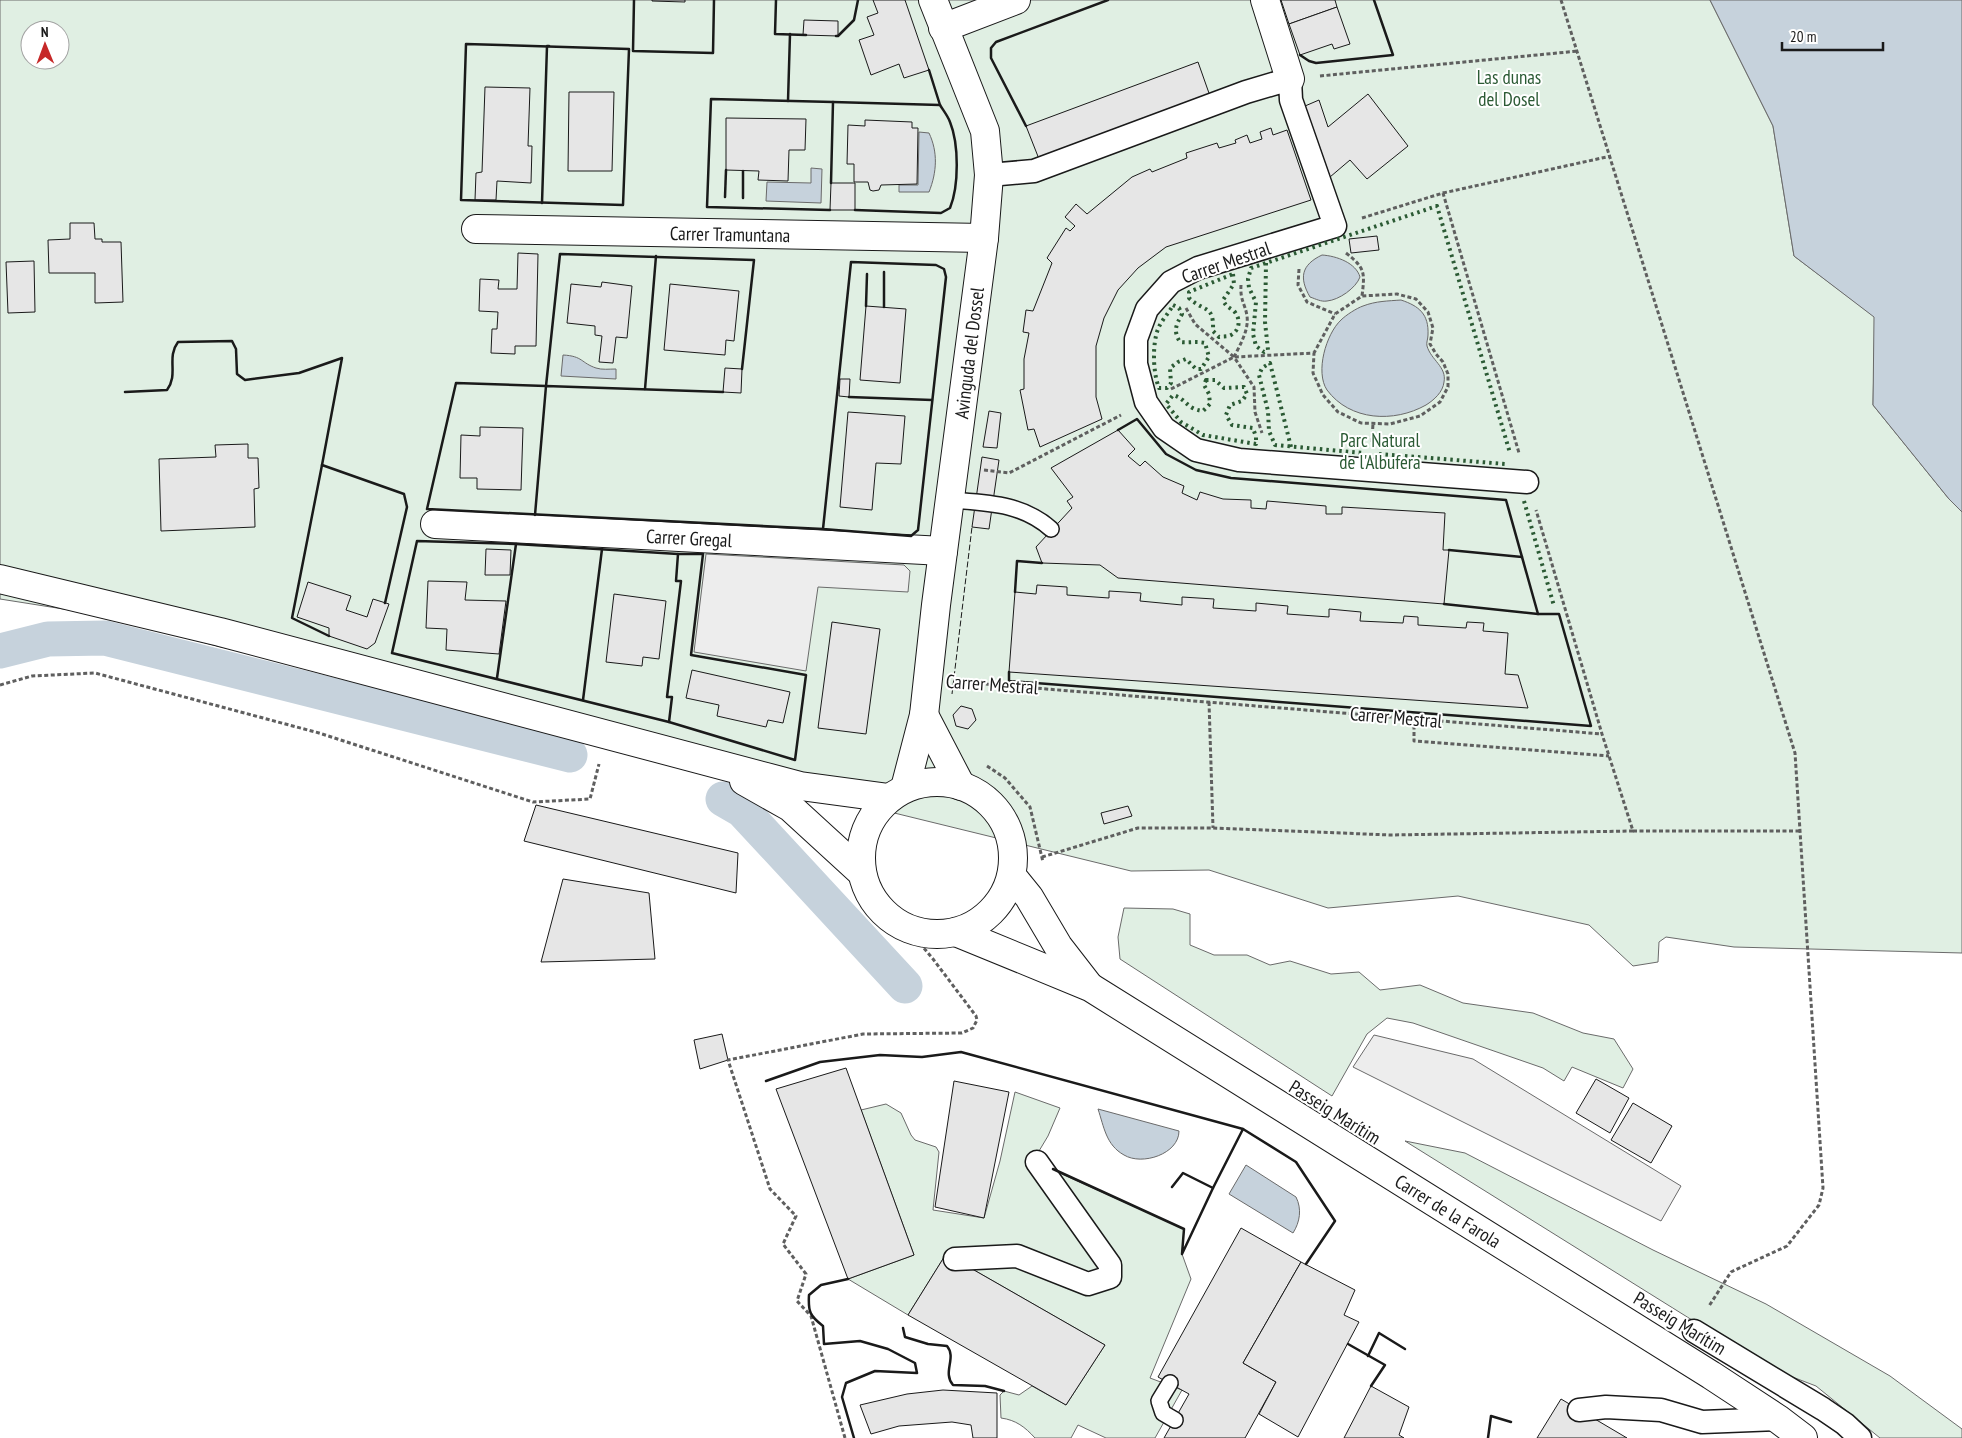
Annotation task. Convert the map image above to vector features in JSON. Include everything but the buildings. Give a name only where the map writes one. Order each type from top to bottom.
[{"type":"street","name":"Avinguda del Dossel","points":[[897,793],[924,715],[943,551],[959,501],[989,175],[985,131],[977,106],[933,0]]},
{"type":"street","points":[[943,28],[1016,0]]},
{"type":"street","points":[[1265,0],[1290,79],[1291,100],[1336,226]]},
{"type":"street","points":[[989,175],[1034,171],[1246,92],[1290,79]]},
{"type":"street","name":"Carrer Mestral","points":[[1336,226],[1198,268],[1171,282],[1147,309],[1136,339],[1136,364],[1146,402],[1164,428],[1196,450],[1239,460],[1527,482]]},
{"type":"street","name":"Carrer Tramuntana","points":[[476,229],[984,238]]},
{"type":"street","name":"Carrer Gregal","points":[[435,524],[943,551]]},
{"type":"street","points":[[0,579],[220,632],[800,786],[897,793],[933,782],[961,786],[982,796],[998,811],[1009,831],[1014,854],[1012,876],[1004,896],[991,912],[975,924],[956,932],[932,934],[908,929],[886,916],[870,896],[861,872],[861,848],[866,829],[875,812],[897,793]]},
{"type":"street","points":[[924,715],[961,786]]},
{"type":"street","points":[[708,761],[790,807],[861,872]]},
{"type":"street","points":[[1012,876],[1028,897],[1058,946],[1090,988]]},
{"type":"street","points":[[956,932],[1090,988]]},
{"type":"street","name":"Carrer de la Farola","points":[[1090,988],[1711,1375],[1778,1419],[1803,1438]]},
{"type":"street","points":[[955,1259],[1017,1256],[1088,1284],[1110,1277],[1110,1265],[1037,1162]]},
{"type":"street","name":"Passeig Marítim","points":[[1694,1331],[1823,1409],[1845,1424],[1860,1438]]},
{"type":"street","points":[[1579,1410],[1606,1407],[1661,1410],[1702,1422],[1778,1419]]},
{"type":"lane","points":[[959,501],[1009,506],[1038,518],[1051,529]]},
{"type":"lane","points":[[1170,1383],[1159,1401],[1163,1413],[1175,1420]]},
{"type":"path","points":[[1561,0],[1796,753],[1823,1188],[1819,1205],[1794,1240],[1787,1246],[1731,1272],[1694,1331]]},
{"type":"path","points":[[1290,79],[1578,52]]},
{"type":"path","points":[[1336,226],[1443,193],[1611,156]]},
{"type":"path","points":[[1443,193],[1602,734],[1633,831]]},
{"type":"path","points":[[1338,250],[1345,252],[1360,264],[1365,276],[1362,296]]},
{"type":"path","points":[[1234,357],[1245,334],[1247,316],[1240,298],[1242,255]]},
{"type":"path","points":[[1301,263],[1297,271],[1298,285],[1307,302],[1335,314]]},
{"type":"path","points":[[1171,282],[1195,324],[1234,357],[1254,387],[1255,412],[1271,462]]},
{"type":"path","points":[[1397,294],[1416,299],[1428,312],[1433,328],[1430,344],[1443,362],[1448,374],[1448,387],[1440,402],[1420,416],[1390,424],[1361,423],[1338,412],[1323,395],[1313,373],[1314,352],[1335,314],[1362,296],[1397,294]]},
{"type":"path","points":[[959,501],[973,469],[1009,473],[1234,357],[1314,352]]},
{"type":"path","points":[[0,685],[32,676],[96,673],[319,733],[533,802],[590,799],[607,734]]},
{"type":"path","name":"Carrer Mestral","points":[[927,679],[1602,734]]},
{"type":"path","points":[[1209,702],[1213,828]]},
{"type":"path","points":[[1414,719],[1414,740],[1609,756]]},
{"type":"path","points":[[983,763],[1005,778],[1030,807],[1043,867]]},
{"type":"path","points":[[1042,857],[1138,828],[1213,828],[1391,835],[1800,830]]},
{"type":"path","points":[[845,1438],[811,1316],[797,1301],[806,1274],[783,1244],[796,1216],[770,1189],[728,1060],[863,1034],[946,1034],[962,1033],[973,1028],[977,1020],[976,1016],[908,929]]},
{"type":"green space","name":"Parc Natural de l'Albufera","points":[[0,0],[1710,0],[1773,126],[1794,256],[1875,317],[1873,405],[1949,499],[1962,512],[1962,953],[1734,947],[1666,937],[1659,942],[1658,962],[1633,966],[1589,925],[1458,896],[1328,908],[1209,870],[1131,871],[731,773],[577,729],[217,646],[95,614],[0,599]]},
{"type":"green space","points":[[1124,908],[1173,909],[1190,914],[1190,945],[1214,955],[1247,955],[1270,965],[1290,961],[1331,974],[1359,972],[1380,990],[1420,985],[1463,1003],[1533,1013],[1583,1033],[1614,1039],[1633,1069],[1623,1088],[1572,1067],[1564,1081],[1543,1068],[1413,1023],[1387,1018],[1367,1034],[1332,1096],[1120,959],[1118,937]]},
{"type":"green space","points":[[1015,1092],[1060,1108],[1048,1136],[1033,1161],[1184,1229],[1182,1254],[1191,1279],[1150,1378],[1182,1390],[1155,1438],[1106,1438],[1078,1425],[1071,1438],[1035,1438],[1020,1425],[1011,1420],[1001,1418],[1000,1395],[1004,1391],[1019,1395],[1032,1386],[1066,1405],[1105,1345],[946,1254],[908,1315],[848,1279],[914,1255],[861,1110],[886,1104],[901,1113],[915,1140],[936,1147],[939,1152],[933,1210],[984,1218],[1000,1161]]},
{"type":"green space","points":[[1405,1141],[1465,1153],[1653,1250],[1766,1304],[1890,1376],[1962,1429],[1962,1438],[1880,1438],[1816,1386],[1769,1368]]},
{"type":"shaded area","points":[[1710,0],[1962,0],[1962,512],[1949,499],[1873,405],[1874,317],[1794,256],[1773,126]]},
{"type":"shaded area","points":[[919,132],[929,133],[934,147],[935,170],[932,185],[929,192],[899,192],[899,185],[918,185]]},
{"type":"shaded area","points":[[811,168],[822,169],[821,203],[766,201],[767,182],[811,183]]},
{"type":"shaded area","points":[[1322,255],[1345,261],[1358,272],[1360,277],[1355,285],[1346,293],[1332,300],[1325,301],[1310,297],[1303,278],[1306,268],[1310,263]]},
{"type":"shaded area","points":[[1401,300],[1418,308],[1425,316],[1428,328],[1427,346],[1443,372],[1444,382],[1442,389],[1426,405],[1400,415],[1373,416],[1348,408],[1327,390],[1324,382],[1322,364],[1331,334],[1341,320],[1358,308],[1377,302]]},
{"type":"shaded area","points":[[563,355],[578,358],[598,369],[616,369],[616,379],[561,376]]},
{"type":"shaded area","points":[[706,554],[904,565],[910,571],[908,592],[818,587],[806,671],[694,652]]},
{"type":"shaded area","points":[[1374,1035],[1473,1059],[1681,1186],[1661,1221],[1353,1067]]},
{"type":"shaded area","points":[[1098,1109],[1179,1131],[1177,1139],[1173,1146],[1158,1156],[1140,1159],[1124,1155],[1109,1141]]},
{"type":"shaded area","points":[[1246,1165],[1296,1197],[1299,1215],[1293,1233],[1229,1194]]},
{"type":"waterway","points":[[0,651],[48,639],[105,638],[570,755]]},
{"type":"waterway","points":[[723,799],[742,810],[905,986]]},
{"type":"hedge","points":[[1266,263],[1265,322],[1268,350],[1264,352],[1256,346],[1253,334],[1256,302],[1249,288],[1248,279],[1251,268],[1437,206],[1510,453]]},
{"type":"hedge","points":[[1233,274],[1234,284],[1223,300],[1226,306],[1234,311],[1238,317],[1238,327],[1231,335],[1219,337],[1213,331],[1210,313],[1189,298],[1189,292],[1233,274]]},
{"type":"hedge","points":[[1173,305],[1179,308],[1182,314],[1176,328],[1180,342],[1205,343],[1209,357],[1201,369],[1196,369],[1186,359],[1178,362],[1170,368],[1171,383],[1167,388],[1159,388],[1154,367],[1156,336],[1159,326],[1173,305]]},
{"type":"hedge","points":[[1291,447],[1270,363],[1262,368],[1259,375],[1268,411],[1269,431],[1275,445],[1363,453]]},
{"type":"hedge","points":[[1206,380],[1215,380],[1224,388],[1244,387],[1247,394],[1242,401],[1230,405],[1226,415],[1232,425],[1253,428],[1256,444],[1203,435],[1181,422],[1166,404],[1173,395],[1193,408],[1203,411],[1210,404],[1209,394],[1204,385],[1206,380]]},
{"type":"hedge","points":[[1379,454],[1506,464]]},
{"type":"hedge","points":[[1524,501],[1554,606]]},
{"type":"fence","points":[[952,694],[972,527]]},
{"type":"wall","points":[[634,0],[633,51],[713,53],[714,0]]},
{"type":"wall","points":[[776,0],[775,34],[806,35]]},
{"type":"wall","points":[[836,36],[854,20],[858,0]]},
{"type":"wall","points":[[1026,126],[991,58],[991,48],[996,42],[1108,0]]},
{"type":"wall","points":[[1300,55],[1316,63],[1393,55],[1374,0]]},
{"type":"wall","points":[[788,101],[790,34]]},
{"type":"wall","points":[[466,44],[629,49],[623,205],[461,200],[466,44]]},
{"type":"wall","points":[[542,203],[547,46],[549,46]]},
{"type":"wall","points":[[929,70],[940,105]]},
{"type":"wall","points":[[830,210],[707,207],[711,99],[833,102],[831,183]]},
{"type":"wall","points":[[833,102],[940,105],[953,131],[957,165],[955,188],[950,208],[941,213],[855,210]]},
{"type":"wall","points":[[725,197],[726,170]]},
{"type":"wall","points":[[743,171],[743,198]]},
{"type":"wall","points":[[742,369],[754,260],[560,254],[546,386],[456,383],[427,509],[823,529],[911,536],[918,530],[946,277],[944,269],[936,265],[851,262],[823,529]]},
{"type":"wall","points":[[645,389],[656,256]]},
{"type":"wall","points":[[884,272],[884,307]]},
{"type":"wall","points":[[866,306],[867,274]]},
{"type":"wall","points":[[125,392],[167,390],[172,378],[173,354],[178,342],[232,341],[236,349],[237,374],[245,380],[299,373],[342,358],[322,465]]},
{"type":"wall","points":[[535,515],[546,386],[723,392]]},
{"type":"wall","points":[[849,397],[932,400]]},
{"type":"wall","points":[[1009,672],[1009,681],[1591,726],[1559,614],[1538,614],[1506,500],[1231,478],[1196,470],[1166,454],[1137,419],[1118,430]]},
{"type":"wall","points":[[329,636],[292,618],[322,465],[404,494],[407,507],[385,603]]},
{"type":"wall","points":[[417,541],[703,554],[691,655],[806,675],[795,760],[669,722],[392,653],[417,541]]},
{"type":"wall","points":[[497,678],[516,544]]},
{"type":"wall","points":[[583,700],[602,549]]},
{"type":"wall","points":[[1449,550],[1522,557]]},
{"type":"wall","points":[[669,722],[672,697],[667,697],[681,581],[676,581],[678,554]]},
{"type":"wall","points":[[1015,592],[1017,561],[1042,563]]},
{"type":"wall","points":[[1444,604],[1538,614]]},
{"type":"wall","points":[[766,1081],[820,1062],[880,1055],[922,1057],[961,1052],[1243,1129]]},
{"type":"wall","points":[[1172,1187],[1183,1173],[1213,1188],[1243,1129],[1296,1162],[1335,1221],[1306,1264]]},
{"type":"wall","points":[[1053,1169],[1184,1229],[1182,1254],[1213,1188]]},
{"type":"wall","points":[[848,1279],[821,1285],[809,1295],[811,1313],[823,1326],[824,1344],[860,1341],[888,1349],[915,1363],[917,1373],[875,1371],[846,1383],[842,1397],[854,1438]]},
{"type":"wall","points":[[903,1328],[905,1337],[928,1344],[947,1346],[951,1355],[949,1375],[953,1385],[985,1386],[1004,1391]]},
{"type":"wall","points":[[1368,1356],[1379,1333],[1405,1349]]},
{"type":"wall","points":[[1348,1344],[1385,1365],[1371,1386]]},
{"type":"wall","points":[[1488,1438],[1491,1416],[1511,1422]]},
{"type":"park label","name":"Las dunas del Dosel","points":[[1509,88]]}]
